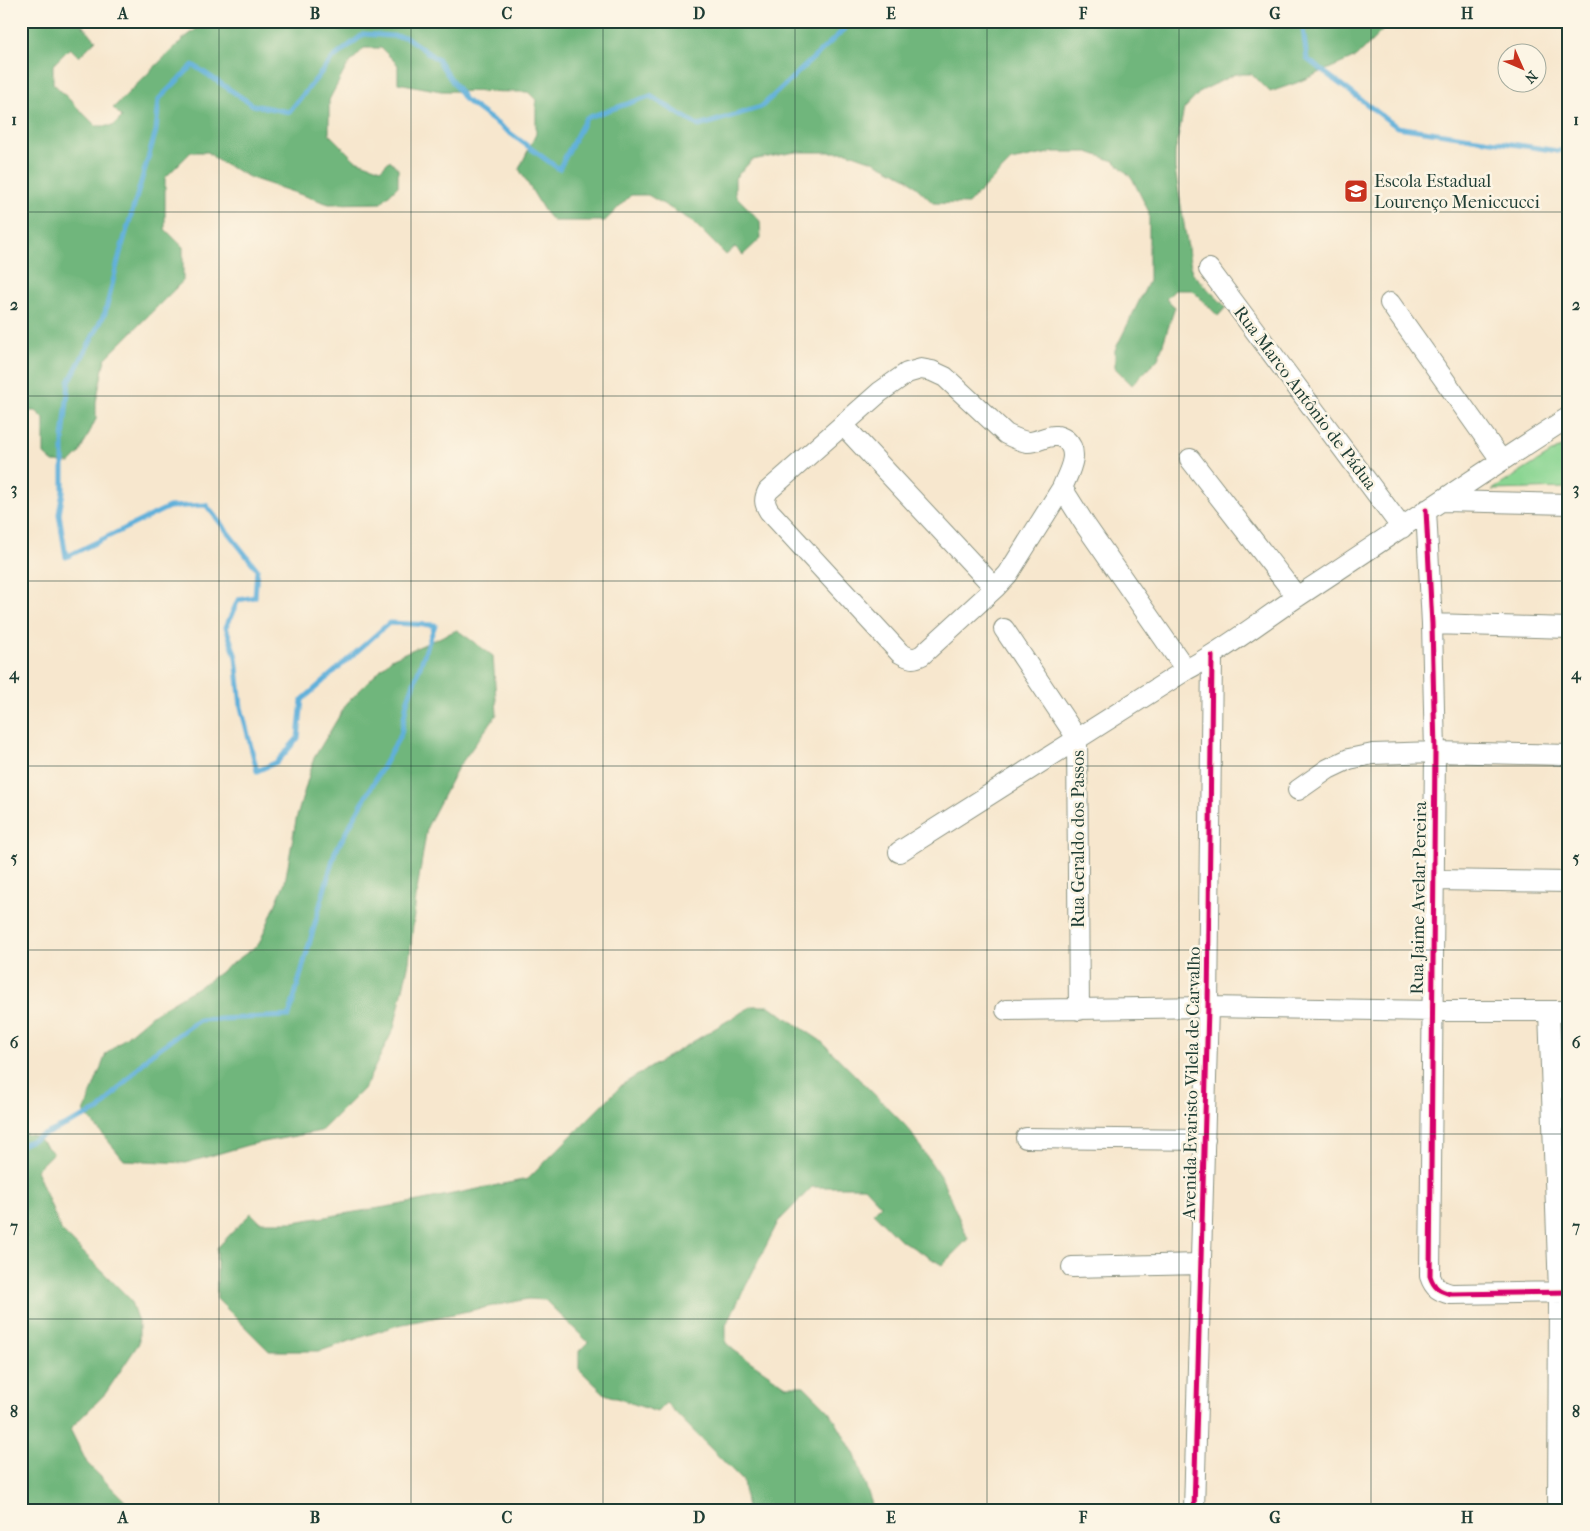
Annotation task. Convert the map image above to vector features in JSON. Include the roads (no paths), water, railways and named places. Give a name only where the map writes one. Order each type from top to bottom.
[{"type":"street","name":"Rua Marco Antônio de Pádua","points":[[1209,269],[1402,528]]},
{"type":"street","points":[[1390,302],[1500,460]]},
{"type":"street","points":[[920,369],[932,371],[945,377],[1006,434],[1018,440],[1031,442],[1055,436],[1063,438],[1071,444],[1074,452],[1072,464],[1062,488],[1008,574],[922,655],[915,658],[908,658],[900,652],[796,541],[765,505],[768,491],[843,425],[880,392],[907,373],[920,369]]},
{"type":"street","points":[[899,852],[1077,738],[1186,670],[1212,656],[1500,460],[1569,417]]},
{"type":"street","points":[[843,425],[995,588]]},
{"type":"street","points":[[1190,460],[1297,597]]},
{"type":"street","points":[[1062,488],[1086,526],[1186,670]]},
{"type":"street","points":[[1435,505],[1569,504]]},
{"type":"street","name":"Rua Jaime Avelar Pereira","points":[[1435,505],[1432,624],[1435,752],[1430,1276],[1434,1286],[1442,1292],[1451,1294],[1564,1292]]},
{"type":"street","points":[[1432,624],[1569,628]]},
{"type":"street","name":"Rua Geraldo dos Passos","points":[[1004,629],[1077,738],[1079,1010]]},
{"type":"street","name":"Avenida Evaristo Vilela de Carvalho","points":[[1194,1510],[1208,1007],[1212,656]]},
{"type":"street","points":[[1298,790],[1328,769],[1349,759],[1373,754],[1435,752],[1569,755]]},
{"type":"street","points":[[1434,880],[1569,882]]},
{"type":"street","points":[[1006,1010],[1208,1007],[1559,1011],[1564,1292],[1558,1510]]},
{"type":"street","points":[[1026,1138],[1205,1140]]},
{"type":"street","points":[[1072,1267],[1201,1264]]},
{"type":"waterway","points":[[21,1145],[99,1110],[150,1055],[199,1020],[289,1016],[335,852],[401,734],[407,702],[435,625],[389,623],[302,700],[298,738],[277,762],[257,771],[241,707],[236,657],[226,627],[238,600],[255,597],[257,569],[206,505],[169,507],[66,557],[59,514],[63,492],[63,439],[69,382],[105,313],[120,253],[156,131],[159,99],[193,65],[253,105],[289,112],[333,58],[364,34],[406,37],[438,60],[465,100],[559,169],[586,118],[650,96],[699,126],[761,107],[853,21]]},
{"type":"waterway","points":[[1302,21],[1307,59],[1397,127],[1558,151],[1569,149]]},
{"type":"place","name":"Escola Estadual Lourenço Meniccucci","points":[[1356,191]]}]
